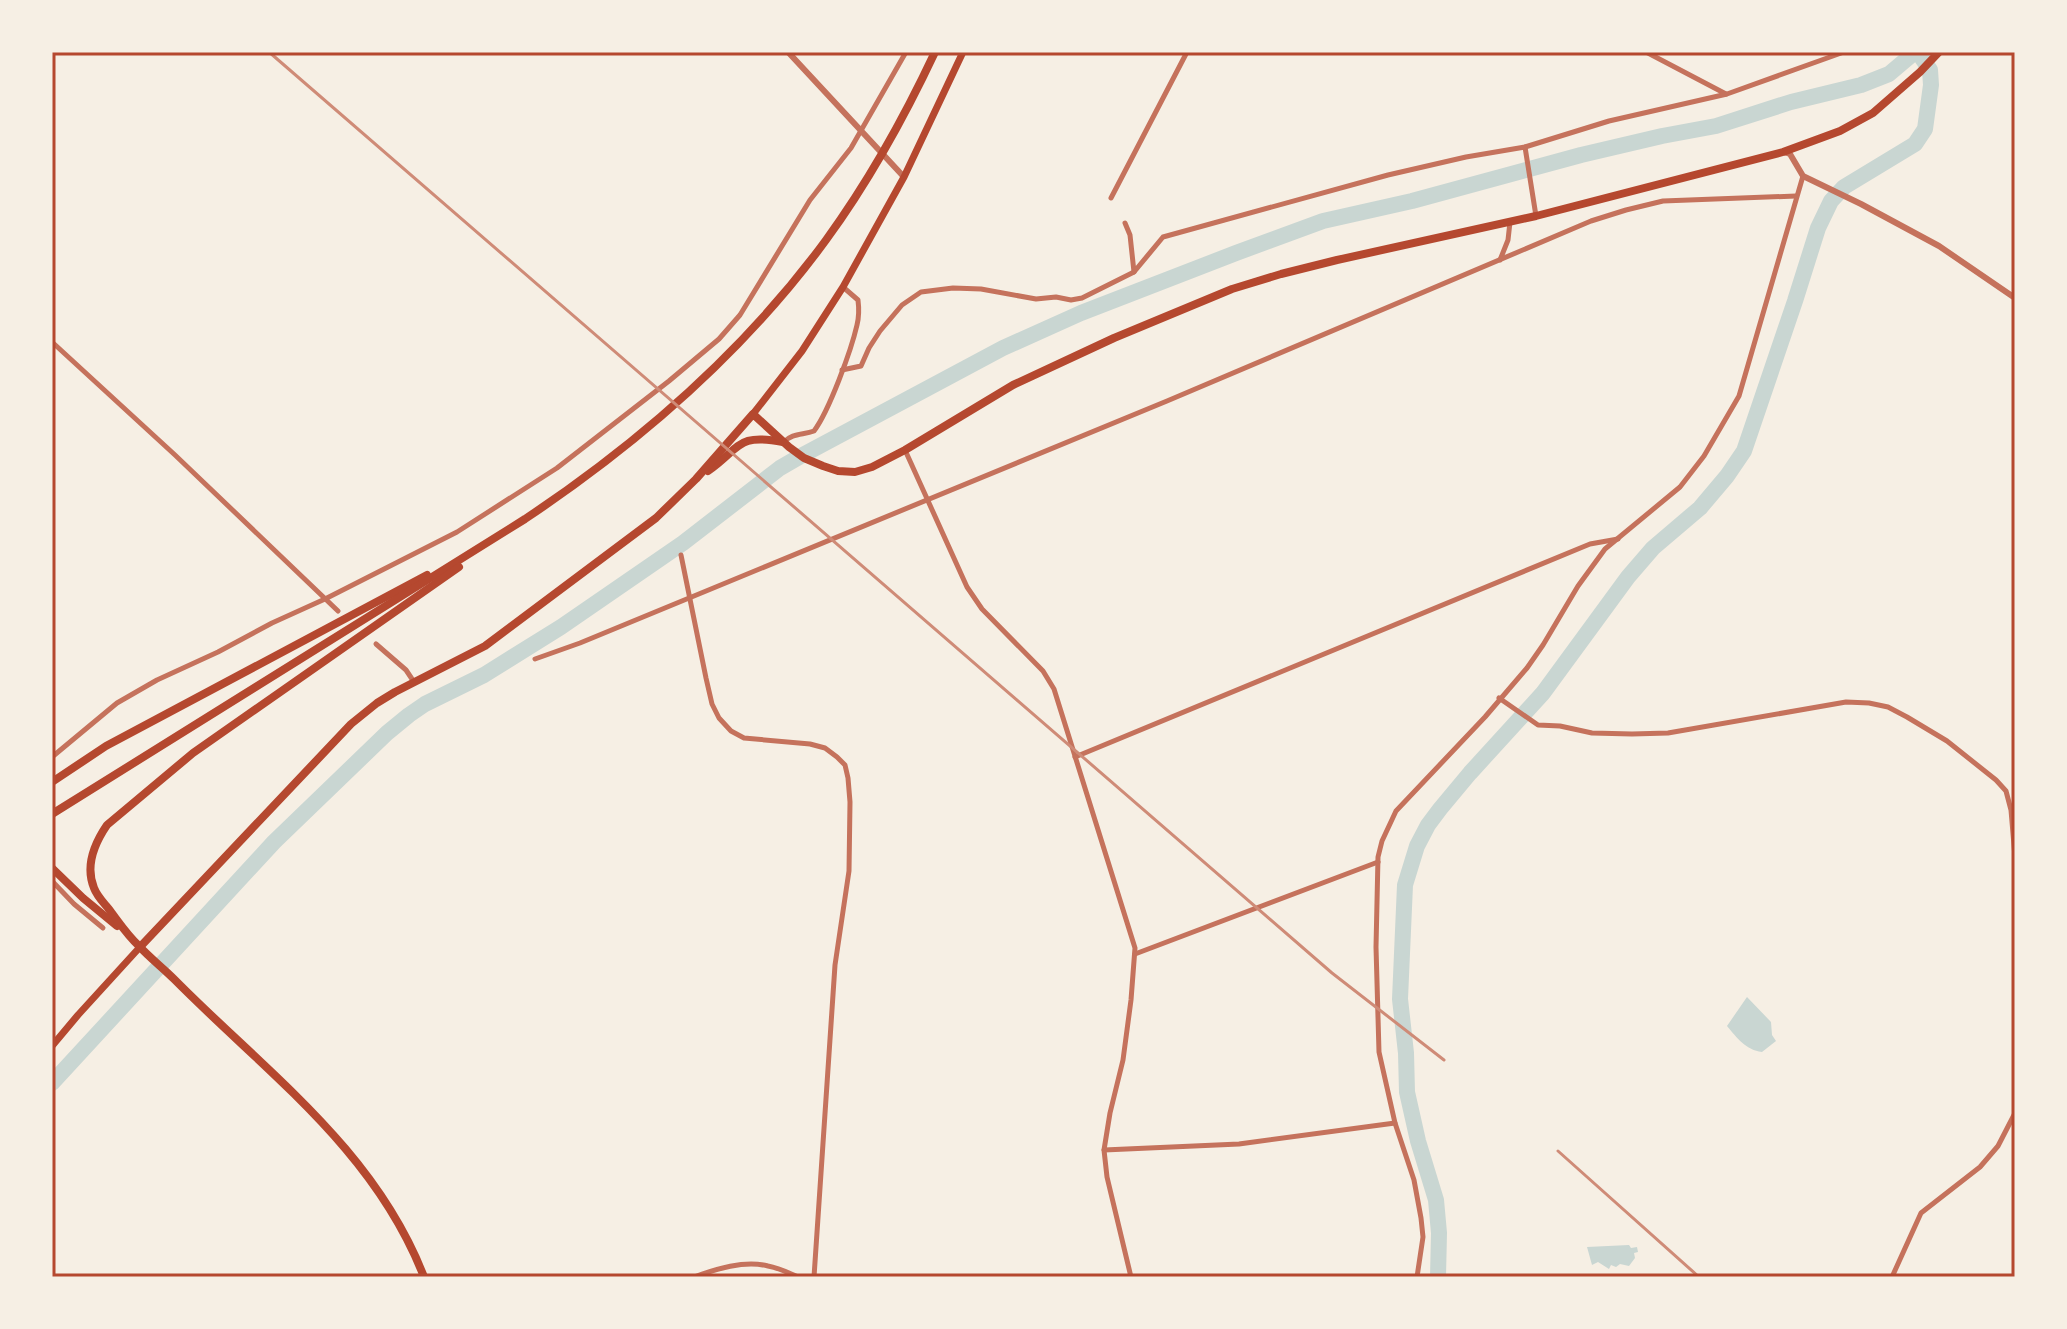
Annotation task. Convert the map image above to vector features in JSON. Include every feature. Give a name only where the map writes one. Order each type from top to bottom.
[{"type":"main road","points":[[127,934],[95,891],[90,875],[97,839],[107,825],[193,753],[624,449],[712,371],[760,322],[853,201],[899,124],[935,52]]},
{"type":"main road","points":[[52,1046],[140,947],[351,724],[377,703],[485,646],[656,518],[696,479],[753,414],[802,351],[843,287],[904,177],[963,52]]},
{"type":"main road","points":[[753,414],[804,458],[838,471],[855,472],[872,467],[1013,385],[1232,289],[1337,260],[1536,216],[1783,152],[1840,131],[1873,113],[1939,52]]},
{"type":"main road","points":[[696,479],[717,465],[741,442],[770,440],[786,445]]},
{"type":"main road","points":[[52,782],[106,746],[420,579],[525,519]]},
{"type":"main road","points":[[52,814],[525,519]]},
{"type":"main road","points":[[52,868],[127,934],[298,1096],[339,1140],[395,1218],[424,1277]]},
{"type":"street","points":[[788,52],[904,177]]},
{"type":"street","points":[[52,757],[117,703],[157,680],[457,532],[557,468],[669,381],[719,339],[740,315],[810,200],[863,133],[906,52]]},
{"type":"street","points":[[1111,198],[1187,52]]},
{"type":"street","points":[[1646,52],[1727,94]]},
{"type":"street","points":[[842,370],[861,366],[880,331],[902,305],[921,292],[967,288],[1036,299],[1082,298],[1134,272],[1163,237],[1388,175],[1466,157],[1525,150],[1609,121],[1727,94],[1844,52]]},
{"type":"street","points":[[1525,150],[1536,216]]},
{"type":"street","points":[[1783,152],[1790,154],[1805,177],[1939,246],[2015,298]]},
{"type":"street","points":[[1417,1277],[1423,1237],[1421,1218],[1414,1180],[1395,1123],[1379,1052],[1376,961],[1378,862],[1382,841],[1396,811],[1527,668],[1605,549],[1680,487],[1704,456],[1739,396],[1796,196],[1805,177]]},
{"type":"street","points":[[535,659],[1167,401],[1591,221],[1663,201],[1796,196]]},
{"type":"street","points":[[1499,261],[1508,240],[1510,222]]},
{"type":"street","points":[[1125,223],[1130,235],[1134,272]]},
{"type":"street","points":[[786,445],[788,438],[814,431],[842,370],[858,322],[859,305],[858,300],[843,287]]},
{"type":"street","points":[[52,342],[338,611]]},
{"type":"street","points":[[905,450],[967,587],[982,609],[1043,671],[1054,689],[1135,954],[1123,1060],[1104,1150],[1110,1191],[1131,1277]]},
{"type":"street","points":[[1075,757],[1590,544],[1619,539]]},
{"type":"street","points":[[681,555],[712,704],[719,718],[731,731],[744,738],[825,748],[845,765],[848,778],[849,871],[835,965],[814,1277]]},
{"type":"street","points":[[376,644],[406,670],[414,682]]},
{"type":"street","points":[[1499,698],[1538,725],[1592,733],[1668,733],[1846,702],[1888,707],[1947,741],[2006,791],[2015,857]]},
{"type":"street","points":[[1135,954],[1378,862]]},
{"type":"street","points":[[52,881],[103,928]]},
{"type":"street","points":[[1892,1277],[1921,1213],[1980,1167],[1998,1146],[2015,1113]]},
{"type":"street","points":[[1104,1150],[1239,1144],[1395,1123]]},
{"type":"street","points":[[694,1277],[720,1268],[768,1265],[798,1277]]},
{"type":"shaded area","points":[[1747,997],[1771,1022],[1776,1041],[1762,1052],[1747,1046],[1727,1026]]},
{"type":"shaded area","points":[[1629,1245],[1631,1248],[1637,1247],[1638,1252],[1634,1253],[1635,1258],[1629,1266],[1611,1265],[1609,1269],[1598,1262],[1592,1265],[1587,1247]]},
{"type":"waterway","points":[[52,1083],[274,842],[387,733],[425,704],[484,675],[561,627],[683,543],[780,468],[799,457],[1003,348],[1081,313],[1323,221],[1412,201],[1581,155],[1716,126],[1791,102],[1861,85],[1889,74],[1915,52]]},
{"type":"waterway","points":[[1438,1277],[1436,1200],[1407,1092],[1400,999],[1405,885],[1417,846],[1440,809],[1543,693],[1628,577],[1653,548],[1700,508],[1744,451],[1818,228],[1831,201],[1844,187],[1915,144],[1925,129],[1930,70],[1918,52]]},
{"type":"railway","points":[[269,52],[1332,973],[1444,1060]]},
{"type":"railway","points":[[1558,1151],[1699,1277]]}]
